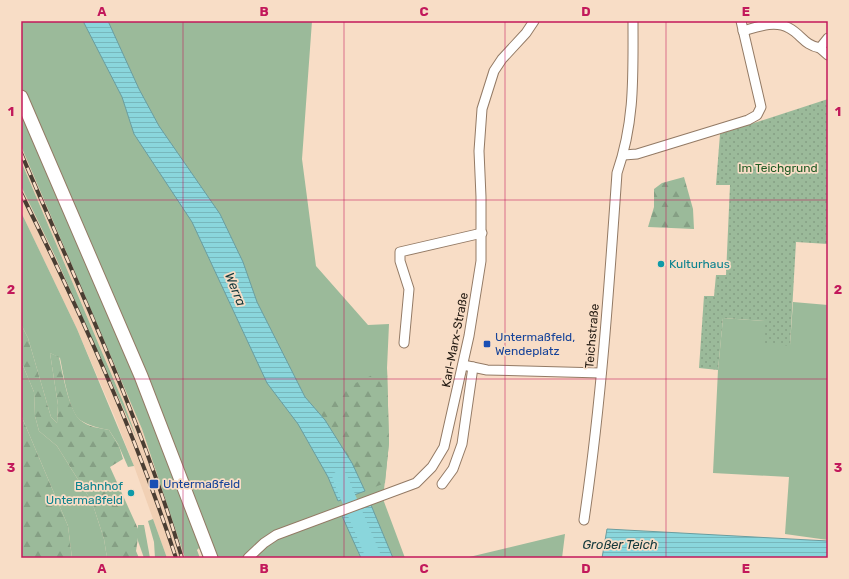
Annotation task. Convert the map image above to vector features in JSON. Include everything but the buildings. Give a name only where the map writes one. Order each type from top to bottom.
[{"type":"main road","points":[[21,97],[141,376],[211,558]]},
{"type":"street","name":"Karl-Marx-Straße","points":[[248,558],[264,543],[276,535],[406,488],[416,483],[439,457],[444,447],[463,365],[476,300],[481,261],[482,233],[479,151],[482,109],[494,71],[502,59],[526,33],[534,21]]},
{"type":"street","name":"Teichstraße","points":[[584,520],[592,467],[602,373],[618,173],[624,155],[634,95],[633,21]]},
{"type":"street","points":[[624,155],[637,154],[748,120],[757,115],[761,107],[741,21]]},
{"type":"street","points":[[743,31],[770,24],[788,27],[810,46],[820,48],[828,55]]},
{"type":"street","points":[[820,48],[828,38]]},
{"type":"street","points":[[404,343],[409,289],[400,262],[400,252],[482,233]]},
{"type":"street","points":[[463,365],[486,370],[602,373]]},
{"type":"street","points":[[442,484],[453,469],[462,444],[472,367]]},
{"type":"shaded area","points":[[21,146],[142,429],[185,558],[167,558],[114,415],[77,329],[21,212],[21,186],[56,258],[134,432],[124,404],[21,161]]},
{"type":"green space","points":[[21,21],[312,21],[302,159],[316,266],[368,325],[389,324],[387,368],[389,443],[383,499],[405,558],[203,558],[199,548],[197,550],[200,558],[185,558],[142,429],[21,146]]},
{"type":"green space","name":"Im Teichgrund","points":[[828,99],[828,244],[796,242],[790,346],[765,343],[764,321],[723,318],[718,370],[699,368],[704,296],[714,296],[716,275],[726,275],[730,185],[716,185],[720,134]]},
{"type":"green space","points":[[21,161],[124,404],[137,439],[56,258],[21,186]]},
{"type":"green space","points":[[684,177],[693,209],[694,229],[648,227],[654,207],[654,189],[662,183]]},
{"type":"green space","points":[[21,212],[77,329],[134,466],[128,467],[118,444],[109,430],[87,424],[76,416],[67,391],[60,358],[50,353],[58,405],[57,423],[51,417],[28,338],[21,324]]},
{"type":"green space","points":[[793,302],[828,305],[828,540],[785,534],[789,477],[713,473],[718,370],[723,318],[765,321],[790,345]]},
{"type":"green space","points":[[21,324],[28,338],[51,417],[57,423],[58,405],[50,353],[59,357],[66,390],[76,415],[86,424],[109,430],[119,446],[123,459],[110,467],[139,531],[136,551],[139,558],[107,558],[104,539],[92,502],[57,446],[39,431],[35,416],[34,392],[21,361]]},
{"type":"green space","points":[[21,361],[34,392],[35,416],[39,431],[57,446],[92,502],[104,539],[107,558],[72,558],[68,526],[21,415]]},
{"type":"green space","points":[[387,368],[389,443],[385,483],[365,491],[351,463],[319,411],[333,400],[339,391]]},
{"type":"green space","points":[[21,415],[68,526],[72,558],[21,558]]},
{"type":"green space","points":[[153,519],[167,558],[155,558],[154,542],[148,521]]},
{"type":"green space","points":[[138,525],[144,525],[150,558],[144,558],[138,541]]},
{"type":"green space","points":[[565,534],[562,558],[465,558]]},
{"type":"water","points":[[83,21],[108,21],[139,89],[159,126],[220,214],[243,262],[257,302],[305,397],[325,420],[352,463],[365,491],[338,501],[328,477],[298,424],[267,383],[192,222],[134,134],[122,97]]},
{"type":"water","points":[[371,505],[393,558],[361,558],[342,516]]},
{"type":"water","name":"Großer Teich","points":[[607,529],[828,541],[828,558],[602,558]]},
{"type":"waterway","name":"Werra","points":[[340,478],[374,558]]},
{"type":"railway","points":[[21,153],[108,353],[148,455],[182,558]]},
{"type":"railway","points":[[21,193],[105,372],[143,464],[176,558]]},
{"type":"place","name":"Kulturhaus","points":[[661,264]]},
{"type":"place","name":"Untermaßfeld, Wendeplatz","points":[[487,344]]},
{"type":"place","name":"Untermaßfeld","points":[[154,484]]},
{"type":"place","name":"Bahnhof Untermaßfeld","points":[[131,493]]}]
